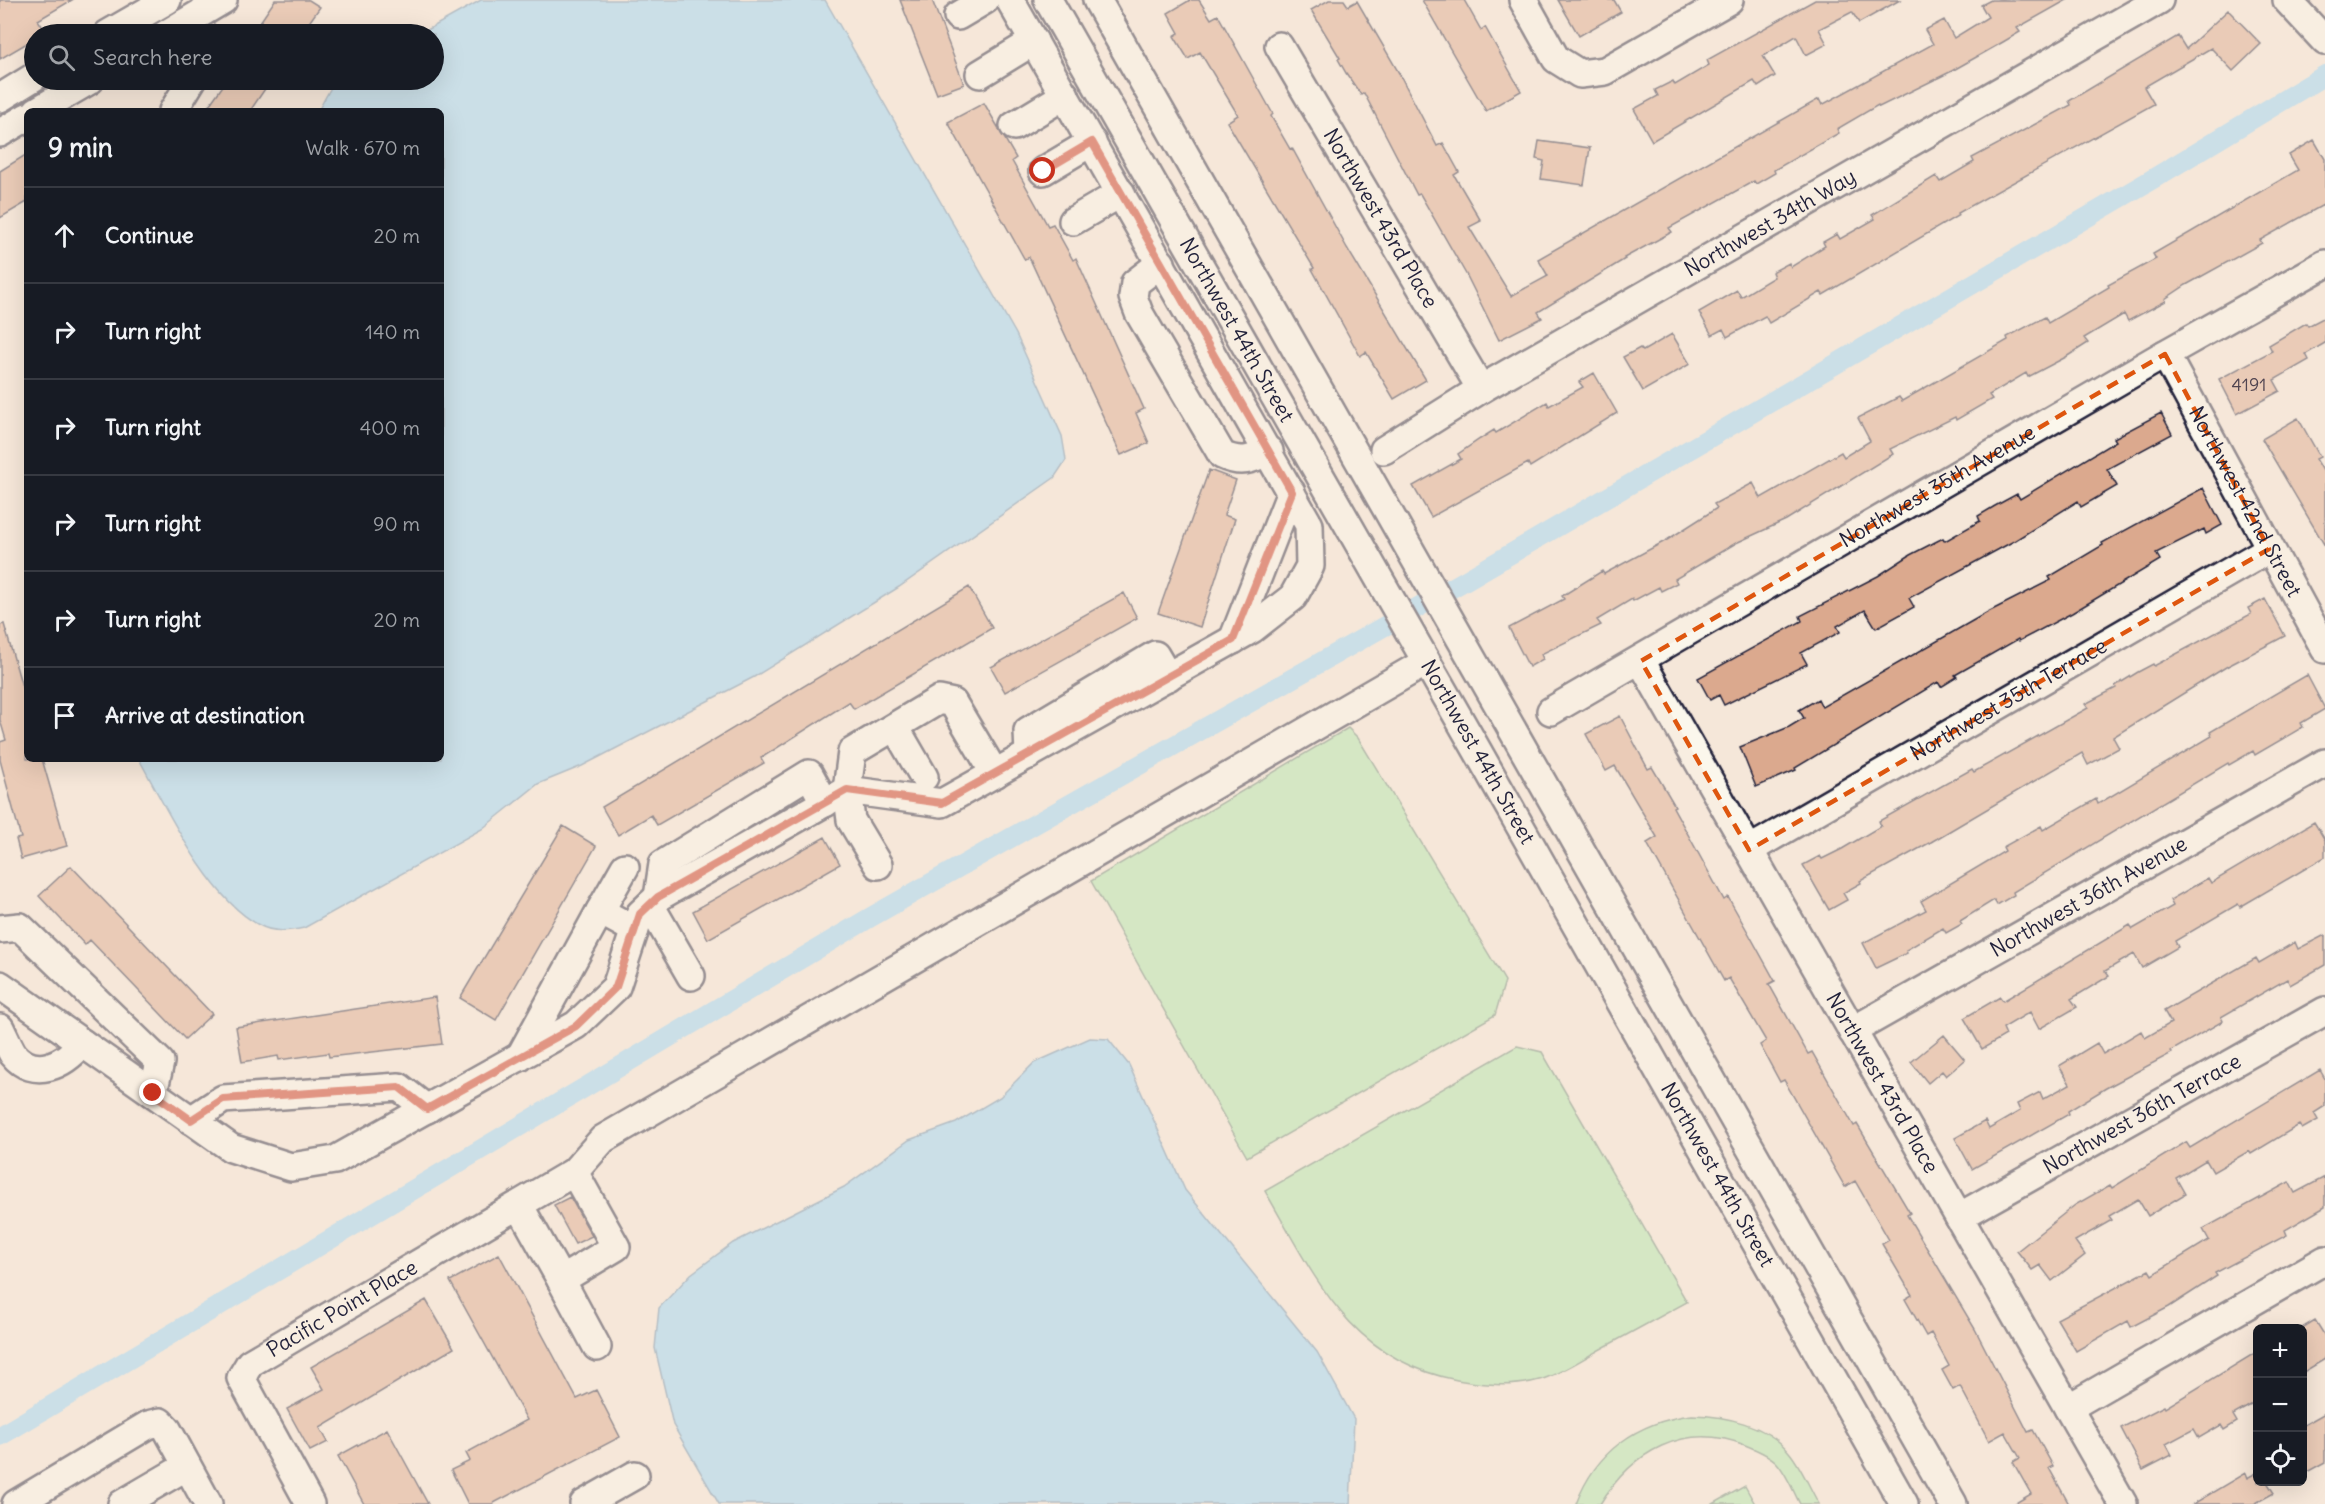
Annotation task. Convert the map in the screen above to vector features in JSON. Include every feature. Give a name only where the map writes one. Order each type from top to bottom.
[{"type":"street","points":[[125,24],[167,0]]},
{"type":"street","points":[[204,24],[224,0]]},
{"type":"street","points":[[958,16],[985,0]]},
{"type":"street","points":[[0,985],[231,1148],[291,1167],[335,1160],[576,1026],[616,987],[640,914],[654,901],[836,796],[942,803],[1252,629],[1293,597],[1310,566],[1309,525],[1269,451],[1010,0]]},
{"type":"street","name":"Northwest 44th Street","points":[[1048,0],[1904,1504]]},
{"type":"street","name":"Northwest 44th Street","points":[[1097,0],[1953,1504]]},
{"type":"street","points":[[1523,0],[1556,59],[1580,74],[1605,72],[1729,0]]},
{"type":"street","name":"Northwest 34th Way","points":[[1384,450],[1480,389],[2159,0]]},
{"type":"street","points":[[2287,0],[2325,41]]},
{"type":"street","points":[[980,74],[1034,41]]},
{"type":"street","name":"Northwest 43rd Place","points":[[1279,46],[1480,389]]},
{"type":"street","points":[[0,98],[24,83]]},
{"type":"street","points":[[50,108],[76,90]]},
{"type":"street","points":[[175,108],[186,90]]},
{"type":"street","points":[[1014,126],[1065,95]]},
{"type":"street","points":[[0,133],[24,119]]},
{"type":"street","points":[[1043,171],[1092,142]]},
{"type":"street","points":[[1073,221],[1121,193]]},
{"type":"street","points":[[1161,263],[1135,283],[1133,297],[1139,312],[1222,454],[1234,460],[1248,461],[1269,451]]},
{"type":"street","name":"Northwest 35th Avenue","points":[[1551,711],[2325,264]]},
{"type":"street","name":"Northwest 42nd Street","points":[[2166,354],[2269,549],[2325,649]]},
{"type":"street","points":[[1317,473],[1355,451]]},
{"type":"street","points":[[1233,640],[1292,492]]},
{"type":"street","name":"Northwest 35th Terrace","points":[[1749,850],[2269,549]]},
{"type":"street","name":"Northwest 43rd Place","points":[[1641,661],[2123,1504]]},
{"type":"street","name":"Pacific Point Place","points":[[310,1504],[241,1378],[250,1363],[574,1172],[603,1139],[1426,662]]},
{"type":"street","points":[[836,796],[852,752],[939,700],[953,703],[994,774]]},
{"type":"street","points":[[895,726],[924,777]]},
{"type":"street","name":"Northwest 36th Avenue","points":[[1852,1031],[2325,763]]},
{"type":"street","points":[[836,796],[878,865]]},
{"type":"street","points":[[520,1057],[625,867]]},
{"type":"street","points":[[654,901],[691,976]]},
{"type":"street","points":[[600,911],[635,930]]},
{"type":"street","points":[[0,929],[20,927],[160,1062],[153,1093]]},
{"type":"street","name":"Northwest 36th Terrace","points":[[1959,1218],[2325,1011]]},
{"type":"street","points":[[0,1028],[13,1053],[27,1066],[43,1069],[58,1064],[82,1043]]},
{"type":"street","points":[[191,1120],[223,1099],[399,1087],[427,1109]]},
{"type":"street","points":[[561,1280],[616,1247],[574,1172]]},
{"type":"street","points":[[519,1205],[597,1347]]},
{"type":"street","points":[[2068,1408],[2325,1260]]},
{"type":"street","points":[[16,1504],[148,1425],[159,1422],[167,1429],[208,1504]]},
{"type":"street","points":[[134,1501],[188,1466]]},
{"type":"street","points":[[584,1504],[635,1475]]},
{"type":"highlighted area","points":[[2165,354],[2269,549],[1749,850],[1641,661]]},
{"type":"green space","points":[[1348,728],[1358,738],[1505,981],[1495,1015],[1247,1157],[1091,881]]},
{"type":"green space","points":[[1517,1046],[1542,1052],[1687,1302],[1550,1376],[1521,1384],[1500,1385],[1457,1380],[1420,1369],[1388,1354],[1362,1334],[1339,1310],[1319,1283],[1265,1191]]},
{"type":"green space","points":[[1692,1415],[1718,1417],[1744,1423],[1780,1442],[1801,1470],[1819,1504],[1800,1504],[1781,1467],[1766,1455],[1745,1445],[1723,1439],[1701,1437],[1681,1439],[1644,1456],[1628,1469],[1600,1504],[1576,1504],[1584,1485],[1595,1469],[1621,1442],[1653,1424]]},
{"type":"green space","points":[[1745,1486],[1755,1504],[1713,1504]]},
{"type":"water","points":[[481,0],[825,0],[1016,334],[1062,436],[1066,460],[1054,478],[899,587],[754,677],[582,766],[538,784],[482,829],[304,928],[275,930],[259,925],[241,912],[206,874],[190,851],[141,762],[444,762],[444,108],[320,108],[330,90],[444,90],[444,24],[438,24]]},
{"type":"water","points":[[1090,1038],[1108,1039],[1129,1065],[1185,1190],[1317,1352],[1354,1419],[1350,1504],[719,1504],[673,1425],[655,1348],[659,1308],[691,1274],[733,1243],[844,1187],[909,1140],[956,1123],[1000,1097],[1034,1063]]},
{"type":"building","points":[[0,0],[72,0],[38,20],[41,24],[24,24],[24,45],[0,59]]},
{"type":"building","points":[[275,0],[309,0],[320,7],[308,24],[259,24]]},
{"type":"building","points":[[900,0],[932,0],[964,84],[937,94]]},
{"type":"building","points":[[1190,0],[1199,0],[1211,19],[1218,15],[1273,114],[1271,116],[1290,149],[1292,148],[1347,248],[1426,380],[1394,399],[1366,352],[1360,356],[1312,269],[1314,268],[1227,122],[1238,115],[1200,52],[1188,59],[1174,36],[1179,33],[1168,13]]},
{"type":"building","points":[[1329,0],[1344,0],[1348,6],[1357,1],[1399,73],[1437,146],[1443,143],[1459,172],[1454,175],[1481,221],[1469,227],[1511,296],[1548,276],[1538,259],[1819,99],[1822,105],[1933,44],[1925,30],[1944,20],[1954,38],[1988,17],[1981,5],[1991,0],[2067,0],[2017,28],[2020,32],[1950,72],[1879,107],[1878,105],[1837,129],[1839,133],[1774,170],[1775,173],[1756,184],[1754,181],[1669,228],[1672,232],[1624,258],[1538,312],[1542,318],[1499,340],[1467,276],[1420,194],[1417,195],[1364,93],[1361,95],[1346,73],[1338,59],[1340,58],[1311,10]]},
{"type":"building","points":[[1422,0],[1464,0],[1481,30],[1485,27],[1521,91],[1486,111]]},
{"type":"building","points":[[1558,0],[1614,0],[1621,12],[1579,36]]},
{"type":"building","points":[[1815,0],[1900,0],[1859,23],[1852,12],[1819,29],[1827,44],[1806,55],[1796,36],[1763,56],[1775,76],[1758,87],[1754,81],[1652,141],[1634,109],[1658,96],[1655,90],[1673,81],[1675,85],[1709,65],[1707,60]]},
{"type":"building","points":[[2228,10],[2261,44],[2233,71],[2211,48],[2144,87],[2154,104],[1958,213],[1959,215],[1823,295],[1821,292],[1769,323],[1765,316],[1727,337],[1723,329],[1712,335],[1699,312],[1737,290],[1741,297],[1774,277],[1772,272],[1789,263],[1791,267],[1825,246],[1823,242],[1837,234],[1840,239],[1875,219],[1872,215],[1936,176],[1940,182],[1974,162],[1972,158],[2071,105],[2069,101],[2178,36],[2186,49]]},
{"type":"building","points":[[220,90],[264,90],[252,108],[207,108]]},
{"type":"building","points":[[984,103],[1016,158],[1012,161],[1048,226],[1053,224],[1073,260],[1076,258],[1144,409],[1136,413],[1149,443],[1121,455],[1029,257],[1025,260],[948,122]]},
{"type":"building","points":[[2314,140],[2325,159],[2325,204],[2260,240],[2262,243],[2186,285],[2165,299],[2166,301],[2128,321],[2124,314],[2084,338],[2088,343],[2066,357],[2028,377],[2026,373],[1989,395],[1992,399],[1956,420],[1955,417],[1890,449],[1893,454],[1786,520],[1736,543],[1675,579],[1677,583],[1661,591],[1659,587],[1633,601],[1632,599],[1597,620],[1601,625],[1541,654],[1543,659],[1529,667],[1509,628],[1564,599],[1562,596],[1602,571],[1604,574],[1667,540],[1717,508],[1714,504],[1753,483],[1761,498],[1841,452],[1844,457],[1870,441],[1858,418],[1899,397],[1902,401],[2008,340],[2007,337],[2045,317],[2048,323],[2109,287],[2108,285],[2156,259],[2153,254],[2298,170],[2289,155]]},
{"type":"building","points":[[1539,141],[1590,148],[1584,185],[1541,179],[1544,161],[1536,159]]},
{"type":"building","points":[[24,156],[24,204],[0,218],[0,171]]},
{"type":"building","points":[[2325,317],[2325,343],[2306,354],[2309,360],[2274,380],[2280,391],[2237,414],[2219,379],[2272,351],[2269,345],[2306,323],[2308,326]]},
{"type":"building","points":[[1672,334],[1690,364],[1643,391],[1623,357],[1640,348],[1643,351]]},
{"type":"building","points":[[1594,373],[1617,413],[1530,467],[1528,463],[1431,517],[1413,486],[1461,459],[1458,454],[1494,430],[1496,433],[1547,402],[1549,406],[1583,387],[1579,382]]},
{"type":"building","points":[[2161,413],[2172,434],[2107,469],[2117,486],[2081,507],[2078,501],[2014,541],[1909,598],[1914,607],[1876,628],[1865,610],[1837,626],[1840,632],[1801,653],[1807,664],[1724,705],[1719,695],[1710,700],[1698,678],[1802,621],[1800,616],[1878,576],[1910,555],[1943,538],[1945,541],[1980,521],[1978,516],[1995,506],[2017,494],[2020,499],[2116,441],[2114,438]]},
{"type":"building","points":[[2298,418],[2320,457],[2316,459],[2325,474],[2325,546],[2262,439]]},
{"type":"building","points":[[1209,470],[1236,480],[1224,515],[1235,519],[1200,627],[1158,613]]},
{"type":"building","points":[[2203,488],[2222,525],[2206,534],[2204,529],[2156,553],[2160,560],[2072,613],[2019,641],[2018,639],[1955,675],[1957,677],[1941,687],[1938,682],[1795,768],[1796,770],[1756,787],[1740,747],[1789,727],[1804,718],[1799,710],[1818,699],[1822,707],[1988,612],[2051,580],[2049,577],[2103,545],[2102,543]]},
{"type":"building","points":[[969,587],[992,628],[854,709],[849,702],[761,758],[764,763],[657,825],[651,815],[618,835],[602,807]]},
{"type":"building","points":[[1124,593],[1137,618],[1005,692],[991,667]]},
{"type":"building","points":[[2265,599],[2285,636],[2226,667],[2113,737],[2119,748],[2088,765],[2082,753],[1860,881],[1861,883],[1843,893],[1847,900],[1829,910],[1803,865],[1820,856],[1822,859],[1842,849],[1881,826],[1879,821],[1972,769],[1974,772],[2088,708],[2085,704],[2116,688],[2115,686],[2138,672],[2153,664],[2154,666],[2251,614],[2248,608]]},
{"type":"building","points":[[4,624],[24,694],[24,762],[43,762],[67,846],[21,859],[16,839],[21,838],[0,760],[0,742],[6,740],[0,720],[0,625]]},
{"type":"building","points":[[2307,675],[2325,709],[2301,723],[2303,727],[2255,755],[2253,751],[2229,765],[2228,763],[2013,892],[2014,895],[1997,905],[1994,900],[1960,921],[1962,924],[1946,933],[1943,928],[1906,950],[1907,953],[1876,968],[1863,943],[1926,910],[1921,901],[2005,851],[2003,847],[2041,826],[2043,830],[2096,799],[2098,804],[2212,736],[2210,732]]},
{"type":"building","points":[[1620,716],[1648,769],[1652,767],[1675,806],[1673,807],[1724,900],[1728,897],[1749,934],[1775,981],[1769,984],[1808,1054],[1812,1052],[1854,1126],[1857,1124],[1910,1213],[1907,1215],[1975,1329],[2028,1432],[2033,1430],[2053,1466],[2049,1468],[2069,1504],[2014,1504],[2031,1494],[2013,1462],[2020,1458],[2005,1432],[1989,1441],[1960,1386],[1953,1390],[1942,1370],[1949,1366],[1931,1333],[1926,1336],[1905,1299],[1912,1295],[1882,1244],[1889,1240],[1855,1181],[1845,1187],[1784,1080],[1780,1082],[1760,1045],[1766,1041],[1729,978],[1724,981],[1647,843],[1657,837],[1615,766],[1606,771],[1586,734]]},
{"type":"building","points":[[2314,822],[2325,840],[2325,857],[2240,907],[2238,904],[2175,941],[2178,947],[2142,968],[2134,954],[2105,971],[2109,976],[2071,999],[2077,1007],[2039,1029],[2030,1012],[2003,1028],[2006,1035],[1982,1049],[1964,1018],[2000,997],[2003,1001],[2130,925],[2133,929],[2173,906],[2170,900],[2208,878],[2211,883]]},
{"type":"building","points":[[563,826],[596,846],[496,1020],[460,998]]},
{"type":"building","points":[[825,837],[840,864],[708,939],[693,911]]},
{"type":"building","points":[[71,866],[212,1014],[185,1039],[90,940],[85,945],[39,896]]},
{"type":"building","points":[[2325,935],[2325,965],[2290,985],[2287,979],[2221,1017],[2223,1021],[2171,1051],[2172,1053],[2106,1088],[2068,1111],[2069,1114],[1972,1169],[1955,1138],[1985,1121],[1989,1129],[2020,1111],[2017,1104],[2040,1092],[2043,1099],[2070,1084],[2059,1066],[2097,1043],[2103,1054],[2141,1031],[2145,1038],[2171,1023],[2164,1011],[2256,958],[2259,963],[2295,942],[2298,949]]},
{"type":"building","points":[[435,997],[442,1044],[329,1057],[328,1053],[279,1060],[278,1056],[242,1062],[236,1027]]},
{"type":"building","points":[[1944,1035],[1965,1060],[1946,1076],[1942,1071],[1928,1083],[1911,1062]]},
{"type":"building","points":[[2320,1070],[2325,1079],[2325,1106],[2314,1113],[2318,1120],[2302,1129],[2299,1125],[2251,1154],[2249,1151],[2213,1172],[2206,1160],[2176,1178],[2185,1194],[2148,1216],[2138,1199],[2109,1216],[2112,1220],[2075,1241],[2085,1255],[2052,1281],[2040,1265],[2032,1270],[2017,1251],[2075,1205],[2110,1185],[2112,1188],[2186,1142],[2190,1148]]},
{"type":"building","points":[[2325,1177],[2325,1207],[2285,1230],[2287,1235],[2215,1273],[2217,1276],[2169,1307],[2131,1327],[2128,1321],[2076,1351],[2057,1319],[2149,1270],[2152,1275],[2209,1240],[2203,1229],[2289,1182],[2295,1193]]},
{"type":"building","points":[[570,1197],[592,1236],[575,1244],[554,1205]]},
{"type":"building","points":[[499,1254],[577,1399],[596,1390],[620,1437],[492,1504],[468,1504],[451,1470],[470,1461],[466,1453],[527,1420],[450,1281]]},
{"type":"building","points":[[426,1300],[454,1348],[320,1428],[328,1442],[310,1451],[287,1409],[324,1389],[311,1367]]},
{"type":"building","points":[[2315,1320],[2325,1336],[2325,1359],[2307,1370],[2307,1325]]},
{"type":"building","points":[[2253,1354],[2253,1404],[2233,1415],[2237,1422],[2224,1430],[2221,1425],[2199,1438],[2194,1429],[2166,1444],[2172,1455],[2143,1470],[2121,1428],[2164,1406],[2165,1408]]},
{"type":"building","points":[[2325,1413],[2325,1462],[2307,1472],[2307,1432],[2307,1423]]},
{"type":"building","points":[[387,1429],[428,1504],[364,1504],[338,1456]]},
{"type":"building","points":[[2245,1473],[2247,1478],[2253,1475],[2253,1486],[2270,1486],[2274,1493],[2254,1504],[2193,1504]]},
{"type":"waterway","points":[[0,1436],[871,917],[1466,580],[2156,177],[2325,75]]},
{"type":"route","points":[[153,1093],[191,1120],[223,1099],[399,1087],[427,1109],[576,1026],[616,987],[640,914],[658,897],[847,790],[942,803],[1233,640],[1292,492],[1092,142],[1043,171]]}]
